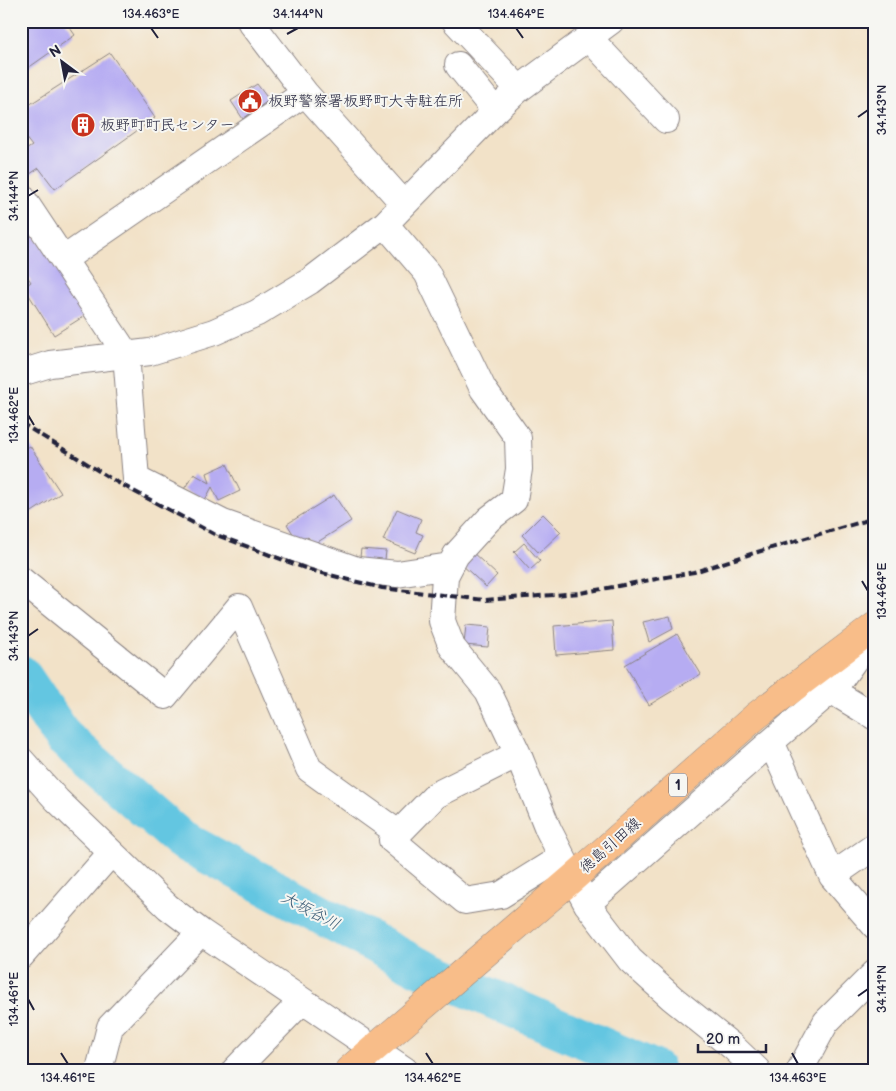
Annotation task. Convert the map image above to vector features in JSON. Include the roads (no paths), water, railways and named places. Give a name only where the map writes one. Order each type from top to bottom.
[{"type":"main road","name":"徳島引田線","points":[[349,1070],[486,951],[567,868],[756,716],[875,626]]},
{"type":"street","points":[[250,21],[305,93],[404,204]]},
{"type":"street","points":[[454,21],[520,89]]},
{"type":"street","points":[[21,373],[50,364],[150,352],[214,332],[256,313],[310,281],[385,224],[495,110],[611,21]]},
{"type":"street","points":[[589,38],[666,120]]},
{"type":"street","points":[[458,65],[495,110]]},
{"type":"street","points":[[64,259],[305,93]]},
{"type":"street","points":[[21,196],[126,354],[136,479],[223,523],[357,570],[397,574],[450,566]]},
{"type":"street","points":[[385,224],[427,274],[483,389],[518,438],[519,469],[514,500],[488,519],[456,555],[445,576],[442,621],[452,648],[488,691],[518,754],[548,829],[587,904],[630,960],[672,998],[733,1047],[757,1070]]},
{"type":"street","points":[[21,580],[165,696],[238,607],[309,769],[398,834]]},
{"type":"street","points":[[587,904],[835,687],[875,632]]},
{"type":"street","points":[[835,687],[842,697],[875,717]]},
{"type":"street","points":[[771,742],[832,876],[875,926]]},
{"type":"street","points":[[518,754],[436,795],[392,840],[465,901],[501,895],[567,868]]},
{"type":"street","points":[[21,760],[57,800],[168,907],[201,932],[405,1070]]},
{"type":"street","points":[[832,876],[875,846]]},
{"type":"street","points":[[21,956],[111,853]]},
{"type":"street","points":[[99,1070],[110,1027],[201,932]]},
{"type":"street","points":[[800,1070],[826,1022],[875,973]]},
{"type":"street","points":[[235,1070],[302,1001]]},
{"type":"waterway","name":"大坂谷川","points":[[21,675],[63,737],[180,839],[411,963],[655,1070]]},
{"type":"railway","points":[[21,423],[115,481],[214,534],[310,570],[382,588],[485,600],[580,593],[694,572],[875,518]]},
{"type":"place","name":"板野警察署板野町大寺駐在所","points":[[250,101]]},
{"type":"place","name":"板野町町民センター","points":[[83,125]]}]
